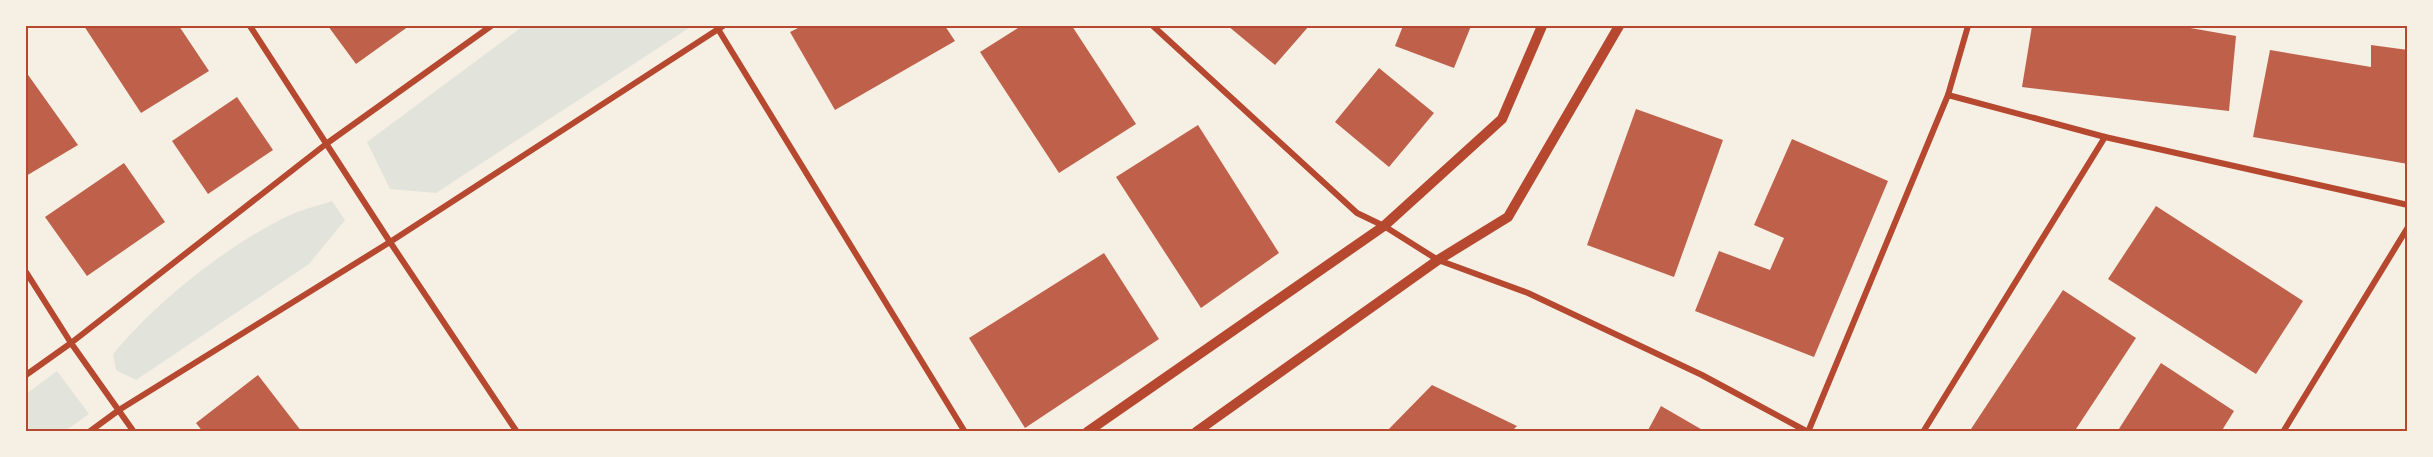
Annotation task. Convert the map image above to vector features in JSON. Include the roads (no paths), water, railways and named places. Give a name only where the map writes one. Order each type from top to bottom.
[{"type":"street","points":[[250,26],[517,432]]},
{"type":"street","points":[[26,375],[71,343],[326,144],[491,26]]},
{"type":"street","points":[[1153,26],[1357,213],[1384,226],[1438,260],[1528,293],[1702,375],[1808,432],[1948,95],[1968,26]]},
{"type":"street","points":[[1087,432],[1384,226],[1502,119],[1542,26]]},
{"type":"street","points":[[1196,432],[1438,260],[1508,217],[1619,26]]},
{"type":"street","points":[[89,432],[119,410],[390,242],[720,27],[965,432]]},
{"type":"street","points":[[1948,95],[2105,137],[2408,205]]},
{"type":"street","points":[[1923,432],[2105,137]]},
{"type":"street","points":[[2283,432],[2408,227]]},
{"type":"street","points":[[26,272],[71,343],[134,432]]}]
